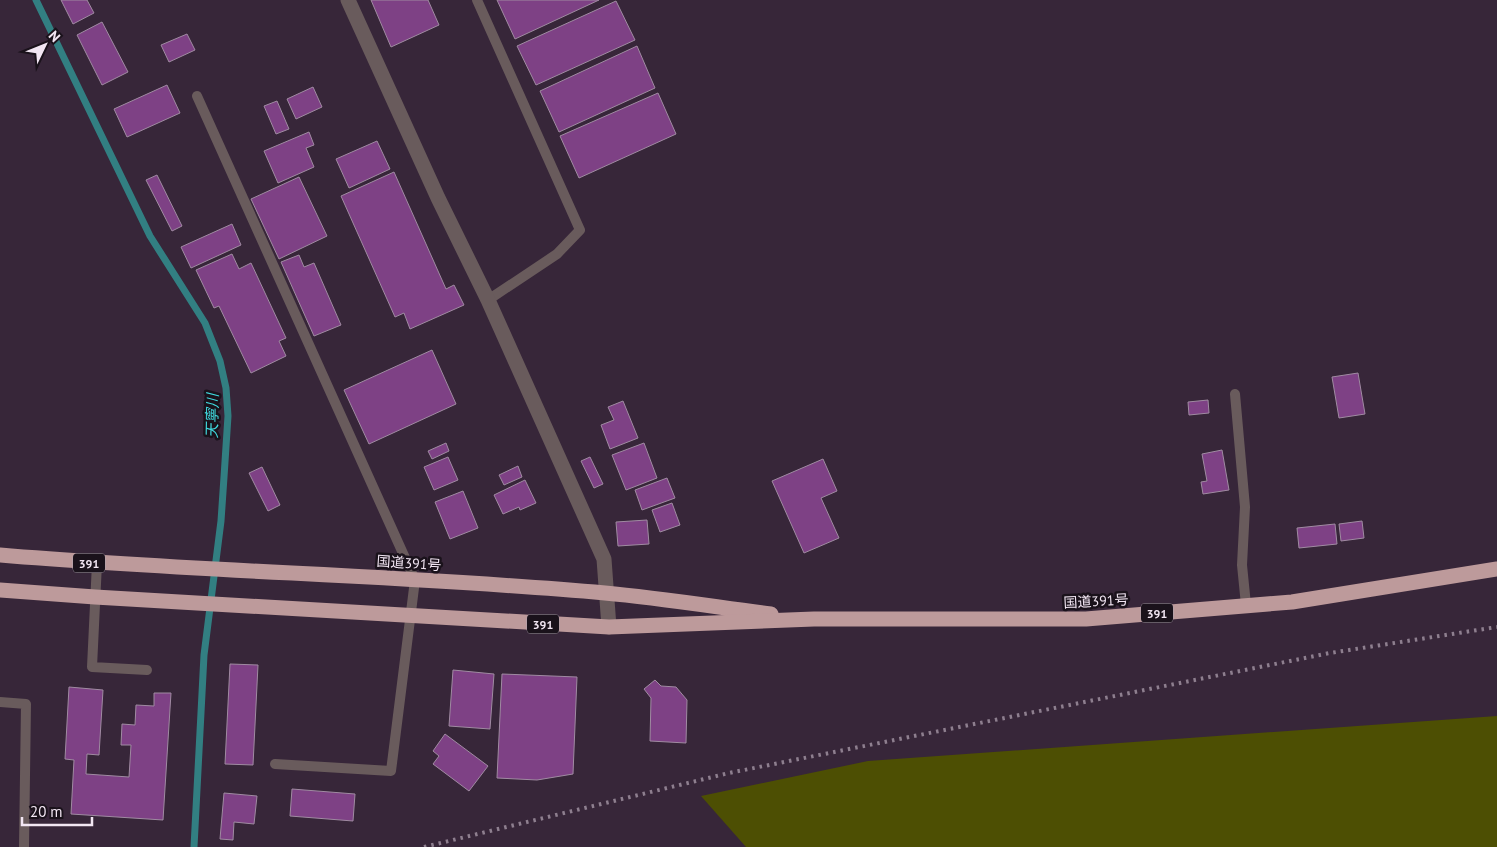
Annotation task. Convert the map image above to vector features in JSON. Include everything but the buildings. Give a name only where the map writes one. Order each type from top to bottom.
[{"type":"highway","name":"国道391号","points":[[0,555],[97,563],[178,566],[606,593],[814,619]]},
{"type":"highway","name":"国道391号","points":[[0,590],[609,627],[814,619],[1086,619],[1292,602],[1497,569]]},
{"type":"street","points":[[348,0],[438,198],[488,300],[604,559],[609,627]]},
{"type":"lane","points":[[477,0],[580,230],[557,254],[488,300]]},
{"type":"lane","points":[[197,96],[415,580],[391,771],[275,764]]},
{"type":"lane","points":[[1235,394],[1245,507],[1242,565],[1246,605]]},
{"type":"lane","points":[[97,563],[92,667],[147,670]]},
{"type":"lane","points":[[0,702],[26,704],[24,847]]},
{"type":"shaded area","points":[[1497,716],[1497,847],[746,847],[701,796],[868,761]]},
{"type":"waterway","name":"天寧川","points":[[36,0],[150,236],[205,323],[220,361],[226,388],[228,416],[221,521],[204,655],[194,847]]},
{"type":"railway","points":[[424,847],[729,773],[1330,653],[1497,627]]}]
